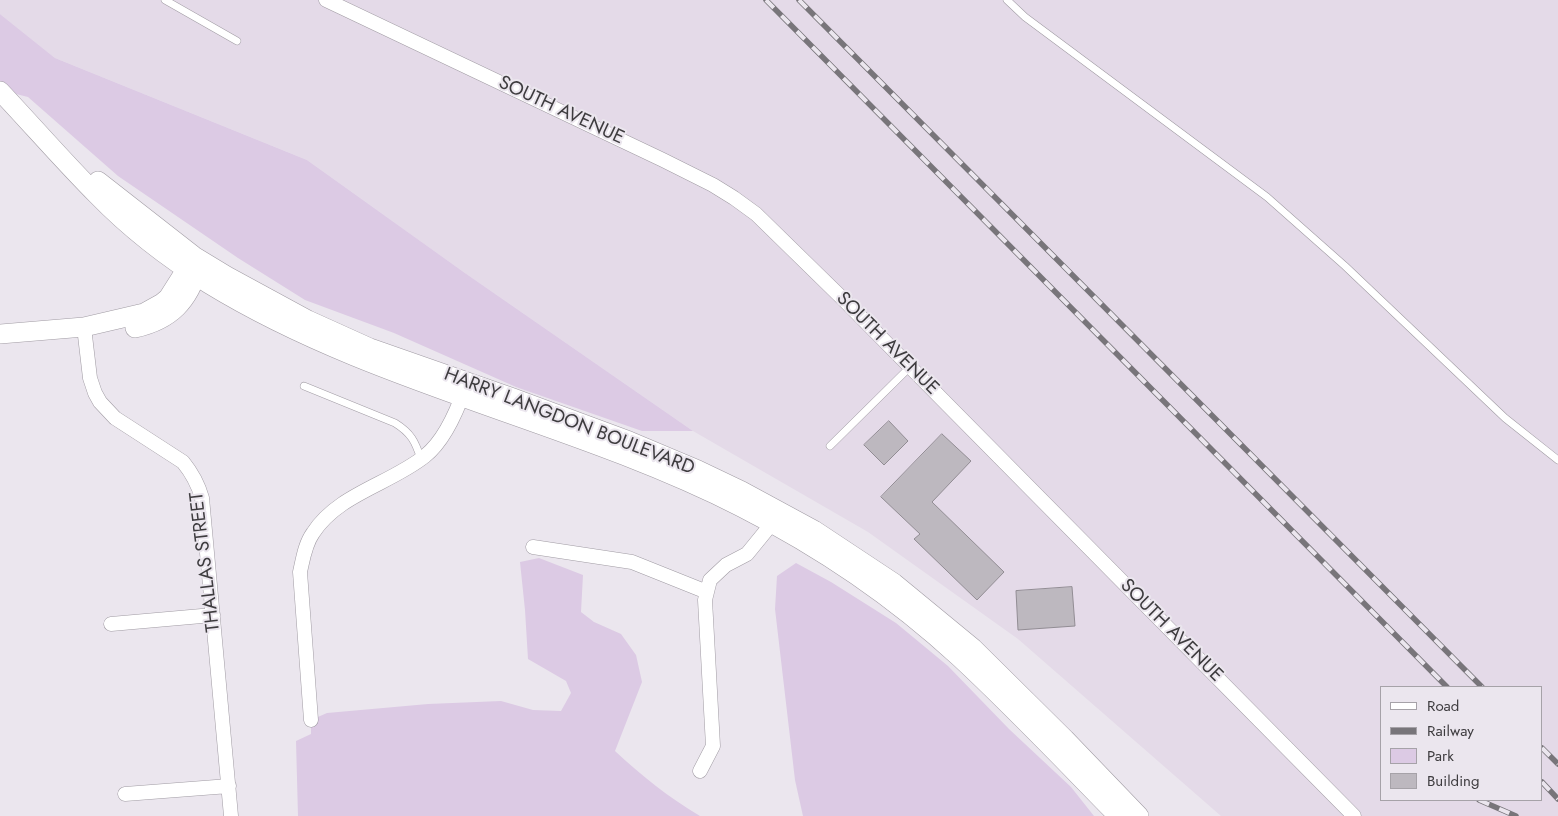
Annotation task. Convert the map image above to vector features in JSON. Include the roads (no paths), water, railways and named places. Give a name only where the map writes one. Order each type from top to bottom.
[{"type":"main road","name":"HARRY LANGDON BOULEVARD","points":[[0,91],[98,196],[162,251],[195,268],[245,286],[336,334],[465,390],[676,477],[741,507],[777,518],[839,546],[894,583],[973,648],[1139,816]]},
{"type":"main road","name":"HARRY LANGDON BOULEVARD","points":[[58,152],[172,240],[195,268],[222,291],[321,342],[465,390]]},
{"type":"main road","points":[[162,251],[167,259],[176,298]]},
{"type":"main road","points":[[0,334],[84,327],[122,329],[144,326],[169,314],[176,298],[195,268]]},
{"type":"main road","points":[[176,298],[200,290],[214,289],[222,291]]},
{"type":"main road","name":"HARRY LANGDON BOULEVARD","points":[[777,518],[826,556],[872,586],[958,656],[1118,816]]},
{"type":"street","name":"SOUTH AVENUE","points":[[326,0],[663,160],[713,185],[756,214],[1354,816]]},
{"type":"street","name":"THALLAS STREET","points":[[84,327],[90,378],[94,393],[100,402],[115,418],[182,462],[191,472],[202,498],[231,816]]},
{"type":"street","points":[[312,720],[300,572],[305,548],[312,533],[326,517],[348,501],[421,459],[436,445],[446,432],[465,390]]},
{"type":"street","points":[[700,770],[713,746],[705,600],[710,580],[726,565],[747,554],[777,518]]},
{"type":"street","points":[[533,547],[632,562],[707,592]]},
{"type":"street","points":[[111,624],[213,615]]},
{"type":"street","points":[[125,794],[229,786]]},
{"type":"lane","points":[[165,0],[237,41]]},
{"type":"lane","points":[[1007,0],[1025,17],[1267,197],[1345,266],[1505,418],[1558,460]]},
{"type":"lane","points":[[830,446],[910,367]]},
{"type":"lane","points":[[304,386],[404,428],[416,445],[421,459]]},
{"type":"railway","points":[[766,0],[1446,686]]},
{"type":"railway","points":[[799,0],[1481,686]]},
{"type":"railway","points":[[1543,749],[1558,764]]},
{"type":"railway","points":[[1543,783],[1558,799]]},
{"type":"railway","points":[[1481,801],[1516,816]]}]
